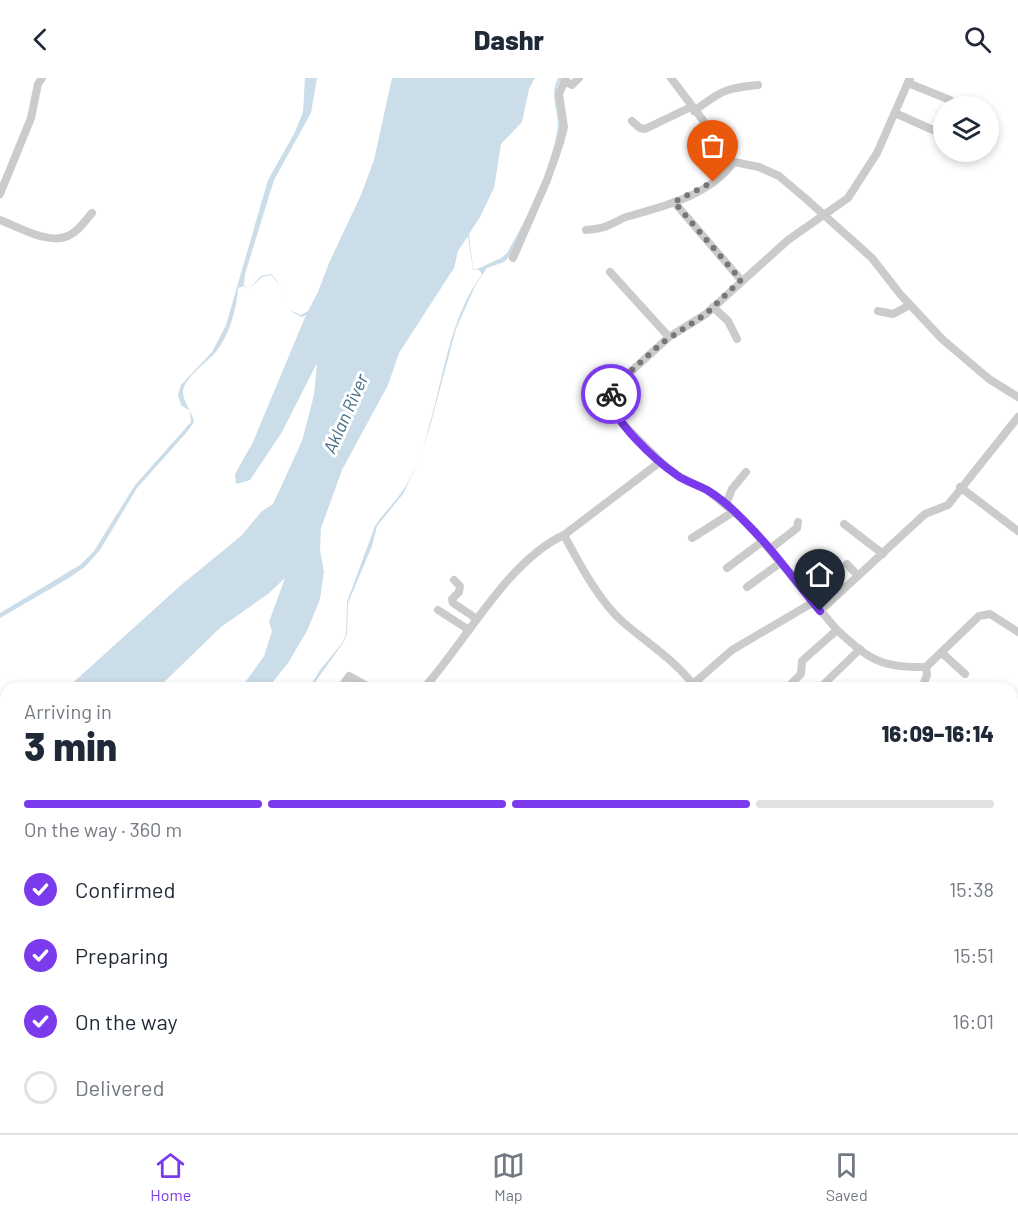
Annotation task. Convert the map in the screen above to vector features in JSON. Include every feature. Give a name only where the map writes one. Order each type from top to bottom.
[{"type":"street","points":[[0,194],[31,118],[38,84],[42,78]]},
{"type":"street","points":[[513,258],[547,180],[560,143],[564,127],[559,94],[566,79],[572,85],[579,78]]},
{"type":"street","points":[[671,78],[726,156],[734,162],[759,167],[779,176],[872,258],[910,305],[942,339],[966,360],[1018,397]]},
{"type":"street","points":[[941,96],[909,81],[877,153],[848,198],[824,214],[741,280],[696,321],[669,337],[616,385],[609,401],[615,415],[660,462],[680,477],[707,490],[726,504],[763,541],[812,603],[837,630],[882,664],[898,667],[926,667],[979,616],[985,614],[990,614],[1018,632]]},
{"type":"street","points":[[632,121],[645,129],[692,109],[721,91],[732,87],[758,85]]},
{"type":"street","points":[[896,113],[933,130]]},
{"type":"street","points":[[586,230],[609,226],[626,217],[674,202],[706,188],[726,173],[734,162]]},
{"type":"street","points":[[674,202],[741,280]]},
{"type":"street","points":[[0,220],[50,238],[66,237],[75,232],[92,213]]},
{"type":"street","points":[[610,272],[669,337]]},
{"type":"street","points":[[878,311],[893,314],[910,305]]},
{"type":"street","points":[[713,307],[728,321],[737,339]]},
{"type":"street","points":[[820,611],[925,514],[948,505],[960,487],[1018,417]]},
{"type":"street","points":[[429,682],[524,562],[564,535],[660,462]]},
{"type":"street","points":[[726,504],[732,489],[747,472]]},
{"type":"street","points":[[960,487],[1018,531]]},
{"type":"street","points":[[692,538],[733,512]]},
{"type":"street","points":[[770,549],[797,528],[798,522]]},
{"type":"street","points":[[844,524],[883,554]]},
{"type":"street","points":[[564,535],[576,558],[611,610],[623,623],[666,654],[690,682]]},
{"type":"street","points":[[727,568],[763,541]]},
{"type":"street","points":[[747,587],[780,563]]},
{"type":"street","points":[[847,564],[858,576]]},
{"type":"street","points":[[454,580],[460,586],[459,592],[452,599],[453,603],[477,619]]},
{"type":"street","points":[[698,682],[732,650],[812,603]]},
{"type":"street","points":[[438,610],[469,630]]},
{"type":"street","points":[[793,682],[801,674],[802,661],[837,630]]},
{"type":"street","points":[[826,682],[860,649]]},
{"type":"street","points":[[942,653],[965,674]]},
{"type":"street","points":[[924,682],[927,675],[926,667]]},
{"type":"street","points":[[346,682],[350,676],[360,682]]},
{"type":"water","points":[[305,78],[317,78],[311,113],[274,180],[245,274],[244,285],[249,289],[244,286],[238,288],[234,313],[224,339],[215,353],[191,376],[184,387],[183,396],[190,411],[181,405],[178,395],[181,385],[212,352],[226,325],[268,180],[295,132],[303,112]]},
{"type":"water","name":"Aklan River","points":[[392,78],[535,78],[529,89],[522,122],[501,144],[494,188],[469,234],[475,270],[473,270],[468,236],[458,251],[454,268],[399,353],[388,385],[342,470],[321,528],[320,550],[324,572],[320,599],[307,631],[288,663],[273,682],[245,682],[264,656],[272,631],[269,622],[285,578],[268,594],[221,627],[164,682],[74,682],[180,586],[241,536],[261,512],[273,504],[302,441],[314,395],[317,363],[282,432],[250,480],[236,484],[235,474],[253,442],[306,315],[302,317],[292,312],[285,296],[292,311],[301,315],[308,311],[361,195],[374,160]]},
{"type":"water","points":[[558,78],[562,78],[557,87],[561,135],[545,173],[558,125],[554,99],[555,86]]},
{"type":"water","points":[[534,201],[512,254],[504,262],[487,268],[476,284],[456,329],[422,450],[455,329],[471,291],[482,274],[479,270],[475,270],[507,253]]},
{"type":"water","points":[[271,274],[279,285],[271,275],[262,277],[249,289],[261,276]]},
{"type":"water","points":[[190,411],[194,422],[137,488],[100,550],[86,566],[0,618],[0,613],[80,565],[94,551],[135,485],[191,422]]},
{"type":"water","points":[[417,464],[414,471],[403,494],[377,526],[372,546],[348,603],[347,634],[343,643],[315,682],[313,682],[342,643],[346,634],[347,602],[375,526],[410,479]]},
{"type":"way so far","points":[[611,394],[622,379],[662,343],[706,314],[741,280],[702,238],[674,202],[706,188],[713,182]]},
{"type":"route","points":[[611,394],[609,401],[615,415],[646,448],[680,477],[707,490],[747,523],[820,611]]}]
